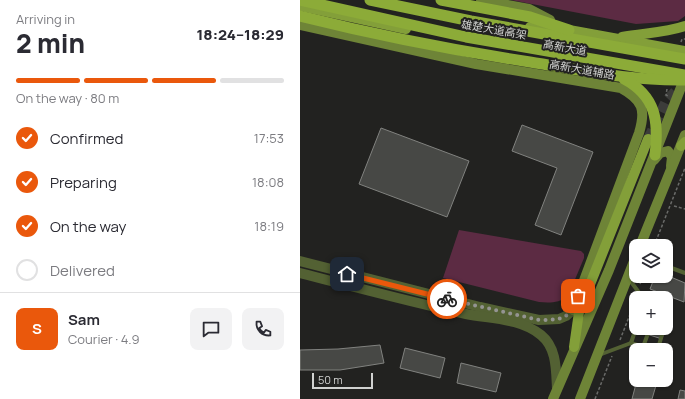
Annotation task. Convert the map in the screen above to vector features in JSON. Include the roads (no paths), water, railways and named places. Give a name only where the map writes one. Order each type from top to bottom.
[{"type":"highway","name":"雄楚大道高架","points":[[300,0],[466,37],[685,78]]},
{"type":"highway","name":"雄楚大道高架","points":[[370,0],[471,22],[685,59]]},
{"type":"highway","points":[[441,0],[483,5],[530,17],[569,30]]},
{"type":"highway","points":[[300,16],[478,54],[621,78],[641,78],[659,81],[685,78]]},
{"type":"highway","points":[[621,78],[637,86],[646,96],[655,113],[658,134],[653,159]]},
{"type":"main road","name":"高新大道","points":[[388,0],[528,27],[569,30],[685,51]]},
{"type":"main road","name":"高新大道","points":[[300,6],[436,35],[558,58],[685,78]]},
{"type":"main road","name":"高新大道辅路","points":[[300,25],[476,64],[617,87],[630,93],[638,100],[644,113],[639,133],[573,310]]},
{"type":"main road","points":[[617,39],[641,33],[671,31],[685,26]]},
{"type":"main road","points":[[528,27],[562,34],[570,43],[572,49],[569,54],[558,58]]},
{"type":"main road","points":[[553,399],[574,347],[609,270],[685,78]]},
{"type":"main road","points":[[643,239],[683,144],[685,135]]},
{"type":"main road","points":[[574,347],[579,312],[648,139]]},
{"type":"main road","points":[[653,159],[660,153],[668,150],[672,157],[671,170]]},
{"type":"main road","points":[[580,399],[628,277]]},
{"type":"street","points":[[300,261],[318,267],[480,307],[539,320],[559,319],[573,310],[584,299]]},
{"type":"street","points":[[300,275],[316,277],[467,314],[504,320],[531,328],[548,342],[554,354],[557,389]]},
{"type":"lane","points":[[673,269],[685,273]]},
{"type":"lane","points":[[628,277],[638,291]]},
{"type":"lane","points":[[631,343],[634,335]]},
{"type":"lane","points":[[597,356],[629,344]]},
{"type":"tunnel","points":[[648,139],[666,101],[682,84]]}]
